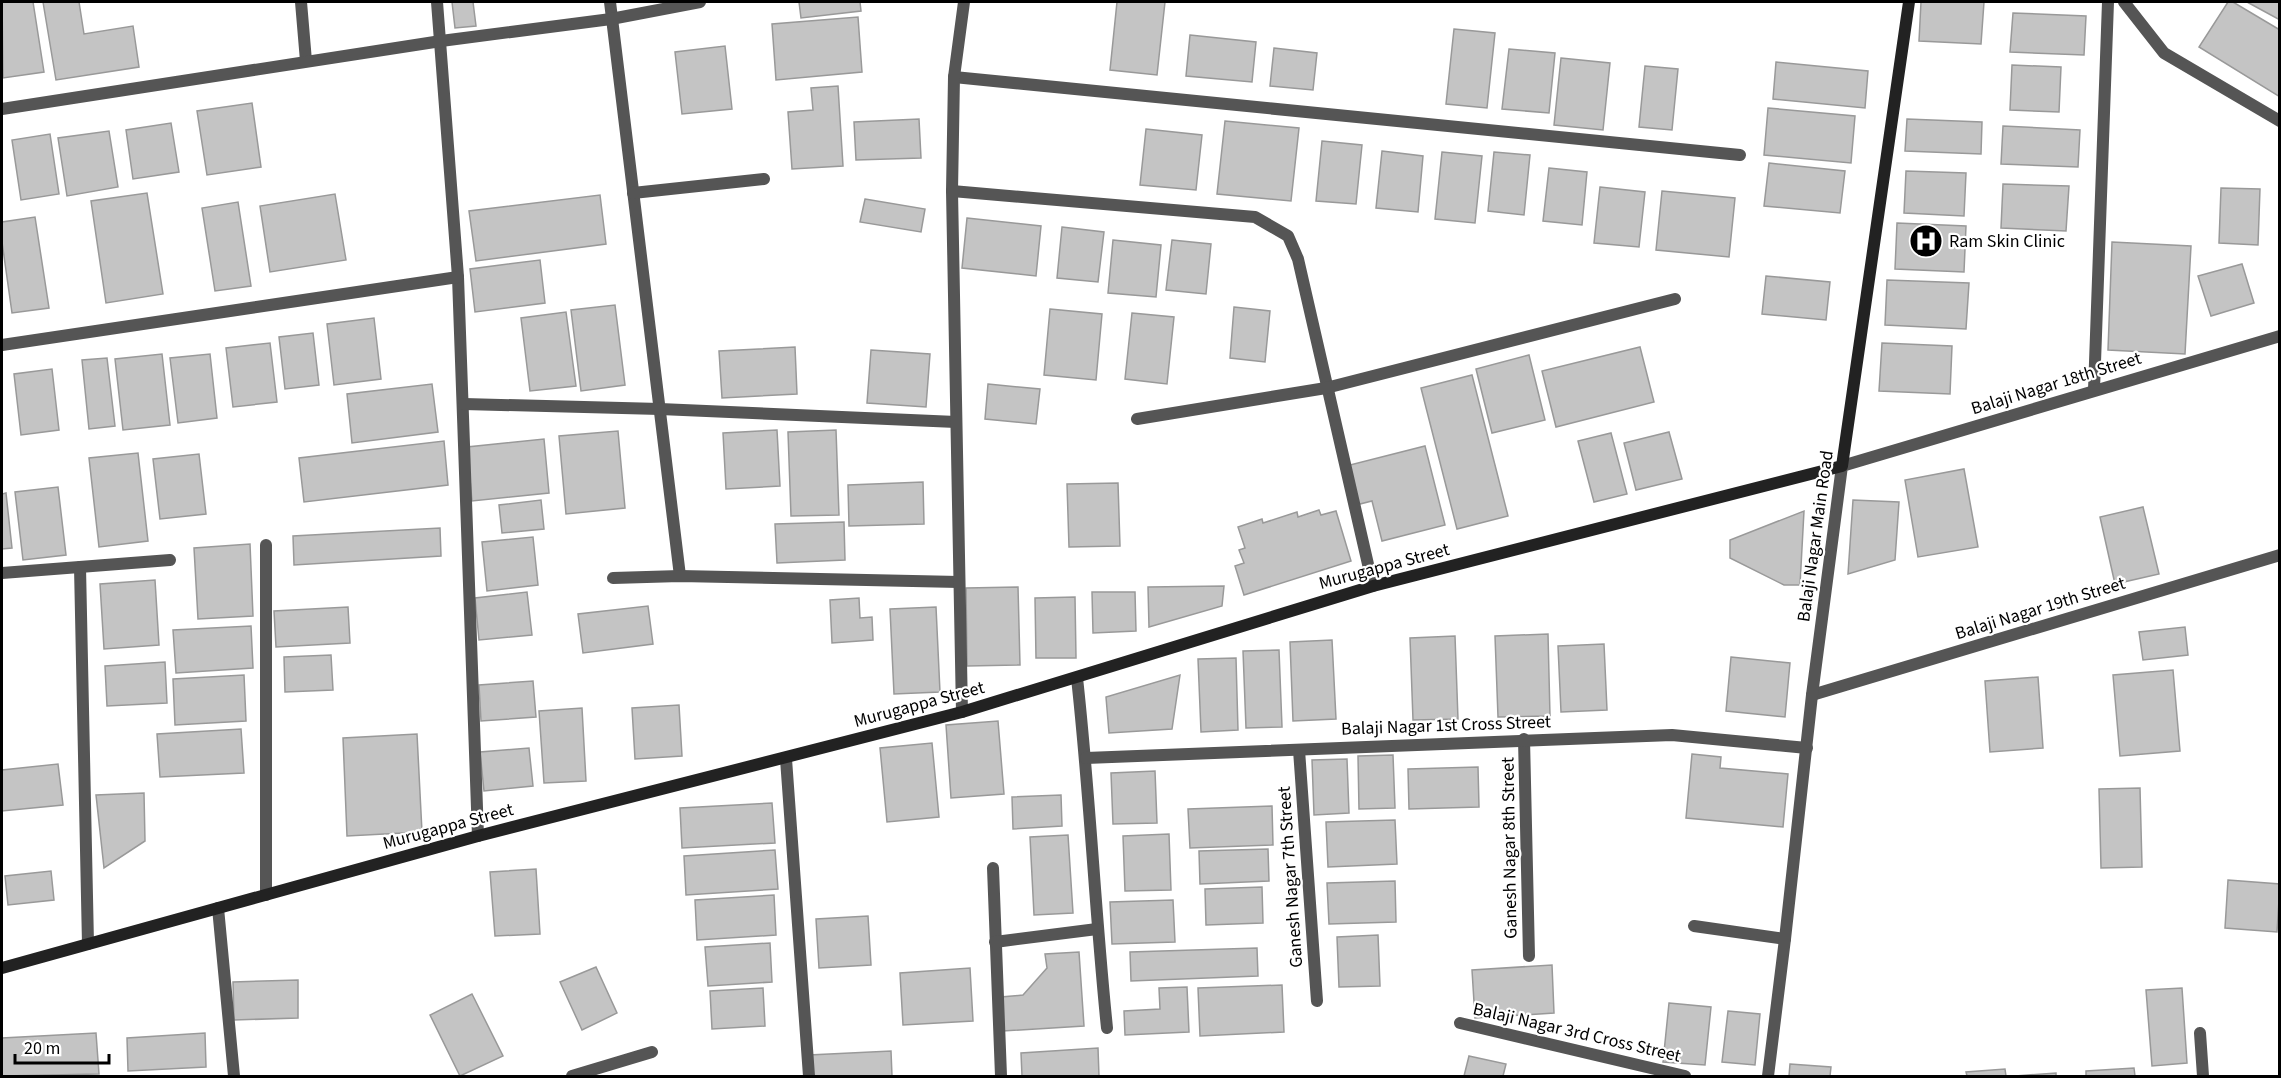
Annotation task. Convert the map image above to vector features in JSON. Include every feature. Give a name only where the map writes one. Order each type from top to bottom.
[{"type":"street","points":[[301,2],[306,61]]},
{"type":"street","points":[[437,2],[458,277],[478,836]]},
{"type":"street","points":[[610,2],[680,576]]},
{"type":"street","points":[[2,109],[441,41],[611,19],[700,2]]},
{"type":"street","points":[[962,712],[951,191],[954,77],[964,2]]},
{"type":"street","name":"Balaji Nagar Main Road","points":[[1768,1077],[1812,695],[1842,466],[1909,2]]},
{"type":"street","points":[[2094,390],[2108,2]]},
{"type":"street","points":[[2124,2],[2164,53],[2280,121]]},
{"type":"street","points":[[954,77],[1740,155]]},
{"type":"street","points":[[633,192],[764,179]]},
{"type":"street","points":[[951,191],[1255,217],[1288,236],[1298,258],[1372,586]]},
{"type":"street","points":[[2,345],[458,277]]},
{"type":"street","points":[[1137,419],[1326,388],[1675,299]]},
{"type":"street","name":"Balaji Nagar 18th Street","points":[[1842,466],[2280,336]]},
{"type":"street","points":[[464,404],[660,409],[956,422]]},
{"type":"street","name":"Murugappa Street","points":[[2,968],[478,836],[786,759],[962,712],[1372,586],[1842,466]]},
{"type":"street","points":[[266,545],[266,895]]},
{"type":"street","name":"Balaji Nagar 19th Street","points":[[1812,695],[2280,555]]},
{"type":"street","points":[[2,573],[170,560]]},
{"type":"street","points":[[80,567],[88,944]]},
{"type":"street","points":[[613,578],[680,576],[959,582]]},
{"type":"street","points":[[1077,678],[1086,758],[1097,929],[1107,1028]]},
{"type":"street","name":"Balaji Nagar 1st Cross Street","points":[[1086,758],[1524,739],[1672,735],[1806,748]]},
{"type":"street","name":"Ganesh Nagar 8th Street","points":[[1524,739],[1529,956]]},
{"type":"street","name":"Ganesh Nagar 7th Street","points":[[1299,750],[1317,1001]]},
{"type":"street","points":[[786,759],[809,1077]]},
{"type":"street","points":[[993,868],[1001,1077]]},
{"type":"street","points":[[218,909],[234,1077]]},
{"type":"street","points":[[1694,926],[1785,939]]},
{"type":"street","points":[[995,942],[1097,929]]},
{"type":"street","name":"Balaji Nagar 3rd Cross Street","points":[[1460,1023],[1685,1077]]},
{"type":"street","points":[[2200,1033],[2203,1077]]},
{"type":"street","points":[[572,1077],[652,1052]]},
{"type":"building","points":[[2,2],[33,2],[44,72],[3,78]]},
{"type":"building","points":[[43,2],[79,2],[84,34],[133,26],[139,67],[56,80]]},
{"type":"building","points":[[452,2],[473,2],[476,26],[455,28]]},
{"type":"building","points":[[799,2],[860,2],[861,11],[801,18]]},
{"type":"building","points":[[1117,2],[1165,2],[1157,75],[1110,70]]},
{"type":"building","points":[[1921,2],[1984,2],[1981,44],[1919,41]]},
{"type":"building","points":[[2228,2],[2233,2],[2280,30],[2280,97],[2199,47]]},
{"type":"building","points":[[2247,2],[2280,2],[2280,20]]},
{"type":"building","points":[[2013,13],[2086,16],[2084,55],[2010,52]]},
{"type":"building","points":[[858,17],[862,72],[776,80],[772,24]]},
{"type":"building","points":[[1454,29],[1495,33],[1487,108],[1446,104]]},
{"type":"building","points":[[1190,35],[1256,42],[1252,82],[1186,76]]},
{"type":"building","points":[[725,46],[732,109],[682,114],[675,52]]},
{"type":"building","points":[[1274,48],[1317,53],[1313,90],[1270,86]]},
{"type":"building","points":[[1509,49],[1555,53],[1549,113],[1502,109]]},
{"type":"building","points":[[1561,58],[1610,63],[1603,130],[1554,125]]},
{"type":"building","points":[[1776,62],[1868,71],[1865,108],[1773,99]]},
{"type":"building","points":[[2012,65],[2061,67],[2059,112],[2010,110]]},
{"type":"building","points":[[1645,66],[1678,69],[1672,130],[1639,127]]},
{"type":"building","points":[[838,86],[843,166],[792,169],[788,112],[813,110],[811,88]]},
{"type":"building","points":[[252,103],[261,167],[207,175],[197,111]]},
{"type":"building","points":[[1768,108],[1855,116],[1851,163],[1764,155]]},
{"type":"building","points":[[919,119],[921,158],[856,160],[854,122]]},
{"type":"building","points":[[1907,119],[1982,122],[1981,154],[1905,151]]},
{"type":"building","points":[[1225,121],[1299,128],[1291,201],[1217,194]]},
{"type":"building","points":[[171,123],[179,172],[133,179],[126,130]]},
{"type":"building","points":[[2003,126],[2080,130],[2078,167],[2001,164]]},
{"type":"building","points":[[1146,129],[1202,135],[1196,190],[1140,185]]},
{"type":"building","points":[[109,131],[118,187],[67,196],[58,138]]},
{"type":"building","points":[[50,134],[59,194],[21,200],[12,140]]},
{"type":"building","points":[[1322,141],[1362,145],[1356,204],[1316,201]]},
{"type":"building","points":[[1382,151],[1423,156],[1418,212],[1376,208]]},
{"type":"building","points":[[1442,152],[1482,156],[1475,223],[1435,219]]},
{"type":"building","points":[[1494,152],[1530,155],[1524,215],[1488,211]]},
{"type":"building","points":[[1769,163],[1845,171],[1840,213],[1764,206]]},
{"type":"building","points":[[1549,168],[1587,172],[1582,225],[1543,221]]},
{"type":"building","points":[[1906,171],[1966,173],[1964,216],[1904,213]]},
{"type":"building","points":[[2003,184],[2069,186],[2066,231],[2001,228]]},
{"type":"building","points":[[1600,187],[1645,192],[1639,247],[1594,243]]},
{"type":"building","points":[[2221,188],[2260,189],[2258,245],[2219,243]]},
{"type":"building","points":[[1662,191],[1735,198],[1729,257],[1656,250]]},
{"type":"building","points":[[147,193],[163,294],[106,303],[91,201]]},
{"type":"building","points":[[335,194],[346,260],[270,272],[260,206]]},
{"type":"building","points":[[600,195],[606,244],[476,261],[469,211]]},
{"type":"building","points":[[865,199],[925,209],[921,232],[860,222]]},
{"type":"building","points":[[238,202],[251,286],[215,291],[202,208]]},
{"type":"building","points":[[35,217],[49,308],[12,313],[2,242],[2,222]]},
{"type":"building","points":[[967,218],[1041,226],[1036,276],[962,268]]},
{"type":"building","points":[[1897,223],[1966,226],[1964,272],[1895,269]]},
{"type":"building","points":[[1062,227],[1104,232],[1098,282],[1057,278]]},
{"type":"building","points":[[1113,240],[1161,245],[1156,297],[1108,293]]},
{"type":"building","points":[[1172,240],[1211,244],[1206,294],[1166,290]]},
{"type":"building","points":[[2112,242],[2191,246],[2185,354],[2108,350]]},
{"type":"building","points":[[540,260],[545,303],[475,312],[470,269]]},
{"type":"building","points":[[2242,264],[2254,303],[2211,316],[2198,276]]},
{"type":"building","points":[[1766,276],[1830,282],[1826,320],[1762,314]]},
{"type":"building","points":[[1887,280],[1969,283],[1966,329],[1885,325]]},
{"type":"building","points":[[615,305],[625,385],[581,391],[571,310]]},
{"type":"building","points":[[1234,307],[1270,311],[1265,362],[1230,358]]},
{"type":"building","points":[[1050,309],[1102,314],[1096,380],[1044,375]]},
{"type":"building","points":[[566,312],[576,386],[530,391],[521,318]]},
{"type":"building","points":[[1132,313],[1174,317],[1167,384],[1125,379]]},
{"type":"building","points":[[374,318],[381,379],[334,385],[327,324]]},
{"type":"building","points":[[313,333],[319,385],[285,389],[279,337]]},
{"type":"building","points":[[270,343],[277,402],[233,407],[226,348]]},
{"type":"building","points":[[1882,343],[1952,346],[1950,394],[1879,391]]},
{"type":"building","points":[[795,347],[797,394],[722,398],[719,351]]},
{"type":"building","points":[[1640,347],[1654,402],[1556,427],[1542,371]]},
{"type":"building","points":[[871,350],[930,354],[926,407],[867,403]]},
{"type":"building","points":[[162,354],[170,425],[123,430],[115,359]]},
{"type":"building","points":[[210,354],[217,418],[178,423],[170,358]]},
{"type":"building","points":[[1529,355],[1545,420],[1492,433],[1476,369]]},
{"type":"building","points":[[107,358],[115,426],[89,429],[82,360]]},
{"type":"building","points":[[52,369],[59,430],[21,435],[14,374]]},
{"type":"building","points":[[1472,375],[1508,516],[1457,529],[1421,388]]},
{"type":"building","points":[[432,384],[438,432],[352,443],[347,394]]},
{"type":"building","points":[[988,384],[1040,389],[1036,424],[985,419]]},
{"type":"building","points":[[777,430],[780,486],[726,489],[723,433]]},
{"type":"building","points":[[836,430],[839,515],[791,516],[788,432]]},
{"type":"building","points":[[618,431],[625,508],[566,514],[559,436]]},
{"type":"building","points":[[1669,432],[1682,479],[1636,490],[1624,443]]},
{"type":"building","points":[[1611,433],[1627,494],[1594,502],[1578,441]]},
{"type":"building","points":[[544,439],[549,493],[472,501],[467,447]]},
{"type":"building","points":[[444,441],[448,485],[304,502],[299,458]]},
{"type":"building","points":[[1425,446],[1445,525],[1382,541],[1372,501],[1356,505],[1346,466]]},
{"type":"building","points":[[138,453],[148,541],[99,547],[89,458]]},
{"type":"building","points":[[199,454],[206,514],[160,519],[153,459]]},
{"type":"building","points":[[1964,469],[1978,547],[1918,557],[1905,480]]},
{"type":"building","points":[[923,482],[924,524],[849,526],[848,485]]},
{"type":"building","points":[[1118,483],[1120,546],[1069,547],[1067,484]]},
{"type":"building","points":[[58,487],[66,555],[23,560],[15,492]]},
{"type":"building","points":[[6,493],[12,548],[2,549],[2,494]]},
{"type":"building","points":[[541,500],[544,529],[502,533],[499,505]]},
{"type":"building","points":[[1853,500],[1899,502],[1895,560],[1848,574]]},
{"type":"building","points":[[2143,507],[2159,574],[2115,584],[2100,517]]},
{"type":"building","points":[[1319,510],[1321,515],[1336,511],[1351,561],[1244,595],[1235,566],[1244,563],[1239,550],[1245,548],[1238,527],[1262,519],[1263,523],[1297,512],[1298,517]]},
{"type":"building","points":[[1804,511],[1800,585],[1784,585],[1730,558],[1730,540]]},
{"type":"building","points":[[844,522],[845,560],[777,563],[775,524]]},
{"type":"building","points":[[440,528],[441,556],[294,565],[293,536]]},
{"type":"building","points":[[533,537],[538,585],[487,591],[482,542]]},
{"type":"building","points":[[250,544],[253,616],[198,619],[194,548]]},
{"type":"building","points":[[155,580],[159,645],[104,649],[100,584]]},
{"type":"building","points":[[1224,586],[1222,606],[1149,627],[1148,587]]},
{"type":"building","points":[[1018,587],[1020,665],[967,666],[966,588]]},
{"type":"building","points":[[527,592],[532,635],[479,640],[475,598]]},
{"type":"building","points":[[1092,592],[1135,592],[1136,631],[1093,633]]},
{"type":"building","points":[[1075,597],[1076,658],[1036,658],[1035,598]]},
{"type":"building","points":[[859,598],[860,618],[872,617],[873,640],[832,643],[830,600]]},
{"type":"building","points":[[648,606],[653,644],[583,653],[578,614]]},
{"type":"building","points":[[348,607],[350,643],[276,647],[274,611]]},
{"type":"building","points":[[936,607],[940,692],[894,694],[890,609]]},
{"type":"building","points":[[251,626],[253,668],[176,673],[173,630]]},
{"type":"building","points":[[2185,627],[2188,655],[2143,660],[2139,632]]},
{"type":"building","points":[[1548,634],[1550,716],[1498,717],[1495,636]]},
{"type":"building","points":[[1455,636],[1458,719],[1413,720],[1410,638]]},
{"type":"building","points":[[1332,640],[1336,719],[1293,721],[1290,642]]},
{"type":"building","points":[[1604,644],[1607,710],[1561,712],[1558,646]]},
{"type":"building","points":[[1279,650],[1282,727],[1246,728],[1243,651]]},
{"type":"building","points":[[331,655],[333,690],[285,692],[284,657]]},
{"type":"building","points":[[1731,657],[1790,663],[1785,717],[1726,711]]},
{"type":"building","points":[[1236,658],[1238,730],[1201,732],[1198,659]]},
{"type":"building","points":[[165,662],[167,703],[107,706],[105,666]]},
{"type":"building","points":[[2173,670],[2180,751],[2120,756],[2113,675]]},
{"type":"building","points":[[244,675],[246,721],[175,725],[173,679]]},
{"type":"building","points":[[1180,675],[1172,729],[1109,733],[1106,697]]},
{"type":"building","points":[[2038,677],[2043,748],[1990,752],[1985,681]]},
{"type":"building","points":[[533,681],[536,717],[481,721],[479,685]]},
{"type":"building","points":[[679,705],[682,756],[635,759],[632,708]]},
{"type":"building","points":[[582,708],[586,781],[544,783],[539,711]]},
{"type":"building","points":[[998,721],[1004,794],[951,798],[946,725]]},
{"type":"building","points":[[241,729],[244,773],[160,777],[157,734]]},
{"type":"building","points":[[417,734],[422,832],[347,836],[343,738]]},
{"type":"building","points":[[932,743],[939,817],[887,822],[880,748]]},
{"type":"building","points":[[529,748],[533,786],[484,791],[480,752]]},
{"type":"building","points":[[1692,754],[1721,757],[1720,768],[1788,774],[1783,827],[1686,818]]},
{"type":"building","points":[[1393,755],[1395,808],[1359,809],[1358,756]]},
{"type":"building","points":[[1347,759],[1349,813],[1314,815],[1312,760]]},
{"type":"building","points":[[58,764],[63,805],[2,811],[2,770]]},
{"type":"building","points":[[1478,767],[1479,807],[1409,809],[1408,769]]},
{"type":"building","points":[[1155,771],[1157,823],[1113,824],[1111,773]]},
{"type":"building","points":[[2140,788],[2142,867],[2101,868],[2099,789]]},
{"type":"building","points":[[144,793],[145,841],[104,868],[96,795]]},
{"type":"building","points":[[1061,795],[1062,826],[1013,829],[1012,797]]},
{"type":"building","points":[[772,803],[775,843],[682,848],[680,808]]},
{"type":"building","points":[[1272,806],[1273,845],[1190,848],[1188,809]]},
{"type":"building","points":[[1395,820],[1397,864],[1328,867],[1326,822]]},
{"type":"building","points":[[1169,834],[1171,890],[1125,891],[1123,836]]},
{"type":"building","points":[[1068,835],[1073,913],[1034,915],[1030,837]]},
{"type":"building","points":[[1268,849],[1269,881],[1200,884],[1199,851]]},
{"type":"building","points":[[775,850],[778,889],[686,895],[684,856]]},
{"type":"building","points":[[536,869],[540,934],[495,936],[490,872]]},
{"type":"building","points":[[51,871],[54,900],[8,905],[5,876]]},
{"type":"building","points":[[2228,880],[2280,884],[2277,932],[2225,928]]},
{"type":"building","points":[[1395,881],[1396,922],[1329,924],[1327,883]]},
{"type":"building","points":[[1262,887],[1263,923],[1206,925],[1205,889]]},
{"type":"building","points":[[774,895],[776,935],[697,940],[695,900]]},
{"type":"building","points":[[1173,900],[1175,942],[1112,944],[1110,902]]},
{"type":"building","points":[[868,916],[871,965],[819,968],[816,919]]},
{"type":"building","points":[[1378,935],[1380,986],[1339,987],[1337,937]]},
{"type":"building","points":[[770,943],[772,982],[708,986],[705,947]]},
{"type":"building","points":[[1257,948],[1258,976],[1131,981],[1130,952]]},
{"type":"building","points":[[1079,952],[1084,1026],[1003,1031],[1001,997],[1023,995],[1047,968],[1045,954]]},
{"type":"building","points":[[1552,965],[1554,1013],[1475,1018],[1472,970]]},
{"type":"building","points":[[596,967],[617,1013],[582,1030],[560,982]]},
{"type":"building","points":[[970,968],[973,1021],[903,1025],[900,973]]},
{"type":"building","points":[[298,980],[298,1018],[234,1020],[233,982]]},
{"type":"building","points":[[1282,985],[1284,1032],[1200,1036],[1198,988]]},
{"type":"building","points":[[1187,987],[1189,1032],[1125,1035],[1124,1011],[1160,1009],[1159,988]]},
{"type":"building","points":[[763,988],[765,1026],[712,1029],[710,991]]},
{"type":"building","points":[[2182,988],[2187,1063],[2152,1066],[2146,990]]},
{"type":"building","points":[[472,994],[503,1056],[460,1076],[430,1015]]},
{"type":"building","points":[[1669,1003],[1711,1007],[1705,1065],[1663,1062]]},
{"type":"building","points":[[1728,1011],[1760,1014],[1755,1065],[1722,1062]]},
{"type":"building","points":[[96,1033],[99,1074],[2,1076],[2,1038]]},
{"type":"building","points":[[205,1033],[206,1067],[128,1071],[127,1038]]},
{"type":"building","points":[[1098,1048],[1099,1076],[1022,1076],[1021,1053]]},
{"type":"building","points":[[891,1051],[892,1076],[810,1076],[809,1055]]},
{"type":"building","points":[[1469,1056],[1506,1064],[1503,1076],[1464,1076]]},
{"type":"building","points":[[1790,1064],[1831,1067],[1830,1076],[1789,1076]]},
{"type":"building","points":[[2134,1068],[2135,1076],[2086,1076],[2086,1071]]},
{"type":"building","points":[[2005,1069],[2006,1076],[1967,1076],[1966,1072]]},
{"type":"building","points":[[2056,1073],[2056,1076],[2015,1076]]},
{"type":"place","name":"Ram Skin Clinic","points":[[1926,241]]}]
